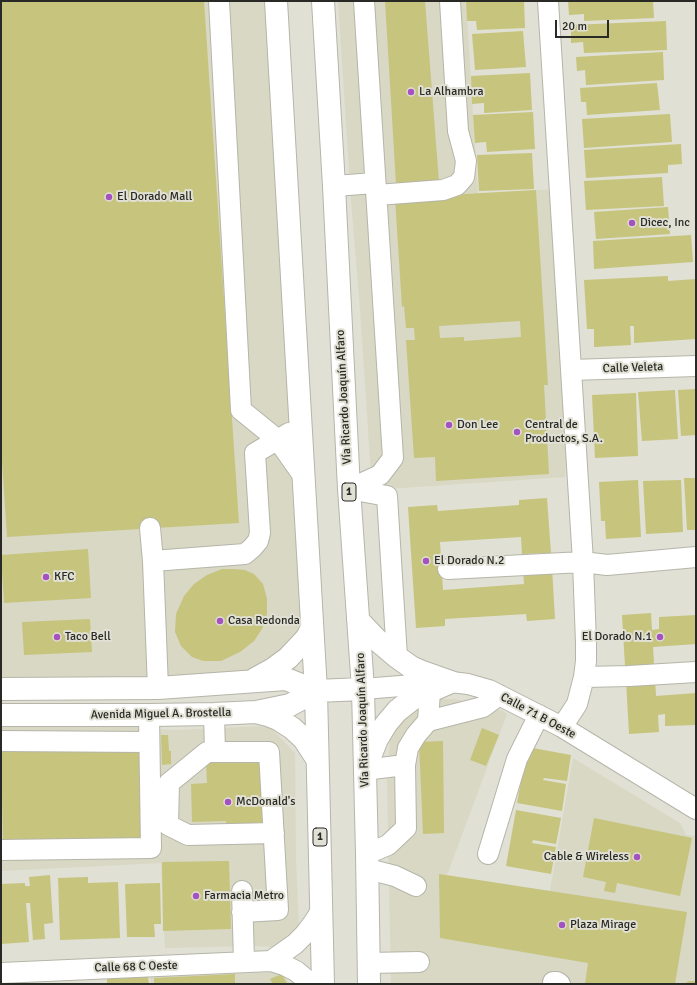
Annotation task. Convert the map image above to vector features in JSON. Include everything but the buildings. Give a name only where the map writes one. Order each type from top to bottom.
[{"type":"main road","name":"1","points":[[276,1],[316,691],[323,984]]},
{"type":"main road","name":"Vía Ricardo Joaquín Alfaro","points":[[323,1],[349,489],[363,689],[369,974]]},
{"type":"main road","points":[[358,620],[397,658],[411,667],[451,682]]},
{"type":"main road","points":[[250,682],[273,669],[288,658],[308,636],[312,626]]},
{"type":"main road","name":"Avenida Miguel A. Brostella","points":[[1,688],[158,688],[286,679],[316,691],[363,689]]},
{"type":"main road","points":[[364,770],[377,739],[391,717],[411,700],[451,682]]},
{"type":"main road","name":"Avenida Miguel A. Brostella","points":[[1,715],[149,715],[256,712],[290,705],[316,691]]},
{"type":"main road","points":[[256,712],[268,715],[292,728],[304,739],[317,759]]},
{"type":"street","points":[[219,1],[241,410],[278,440],[304,476]]},
{"type":"street","points":[[349,489],[380,475],[393,458],[364,1]]},
{"type":"street","points":[[334,186],[376,189],[443,190],[457,185],[464,177],[466,161],[458,131],[450,1]]},
{"type":"street","points":[[548,1],[583,562],[586,643],[584,677],[577,704],[562,727]]},
{"type":"street","name":"Calle Veleta","points":[[571,370],[696,366]]},
{"type":"street","points":[[153,561],[246,554],[258,541],[260,533],[255,453],[300,426]]},
{"type":"street","points":[[349,489],[387,496],[397,658]]},
{"type":"street","points":[[150,528],[153,561],[158,688]]},
{"type":"street","points":[[448,569],[583,562],[607,565],[696,557]]},
{"type":"street","points":[[584,677],[696,672]]},
{"type":"street","name":"Calle 71 B Oeste","points":[[363,689],[451,682],[468,684],[489,690],[562,727],[696,809]]},
{"type":"street","points":[[428,721],[430,691]]},
{"type":"street","points":[[416,886],[367,862],[406,828],[405,765],[408,748],[416,735],[428,721],[483,707],[499,695]]},
{"type":"street","points":[[214,714],[215,752]]},
{"type":"street","points":[[1,850],[151,848],[149,715]]},
{"type":"street","points":[[488,854],[517,760],[539,715]]},
{"type":"street","points":[[1,741],[150,742]]},
{"type":"street","points":[[242,912],[278,910],[274,833],[269,752],[206,752],[170,783],[168,825],[188,835],[274,833]]},
{"type":"street","points":[[364,770],[405,765]]},
{"type":"street","points":[[242,891],[244,962]]},
{"type":"street","points":[[271,961],[295,944],[305,934],[322,910]]},
{"type":"street","name":"Calle 68 C Oeste","points":[[5,976],[271,961],[296,971],[310,984]]},
{"type":"street","points":[[369,974],[419,962]]},
{"type":"shaded area","points":[[1,1],[276,1],[312,627],[273,669],[1,689]]},
{"type":"shaded area","points":[[338,1],[466,1],[478,193],[560,189],[572,385],[565,477],[372,490]]},
{"type":"shaded area","points":[[440,699],[455,699],[503,711],[507,714],[447,875],[550,891],[573,758],[680,823],[686,835],[696,836],[696,984],[391,984],[387,779],[390,740],[394,730],[406,714]]},
{"type":"shaded area","points":[[1,715],[149,715],[158,729],[174,730],[265,726],[272,729],[295,753],[296,861],[299,928],[284,944],[274,947],[165,948],[161,863],[1,871]]},
{"type":"shaded area","points":[[284,972],[289,984],[151,984],[150,977]]},
{"type":"place","name":"La Alhambra","points":[[411,92]]},
{"type":"place","name":"El Dorado Mall","points":[[109,197]]},
{"type":"place","name":"Dicec, Inc","points":[[632,223]]},
{"type":"place","name":"Don Lee","points":[[449,425]]},
{"type":"place","name":"Central de Productos, S.A.","points":[[517,432]]},
{"type":"place","name":"El Dorado N.2","points":[[426,561]]},
{"type":"place","name":"KFC","points":[[46,577]]},
{"type":"place","name":"Casa Redonda","points":[[220,621]]},
{"type":"place","name":"Taco Bell","points":[[57,637]]},
{"type":"place","name":"El Dorado N.1","points":[[660,637]]},
{"type":"place","name":"McDonald's","points":[[228,802]]},
{"type":"place","name":"Cable & Wireless","points":[[637,857]]},
{"type":"place","name":"Farmacia Metro","points":[[196,896]]},
{"type":"place","name":"Plaza Mirage","points":[[562,925]]}]
